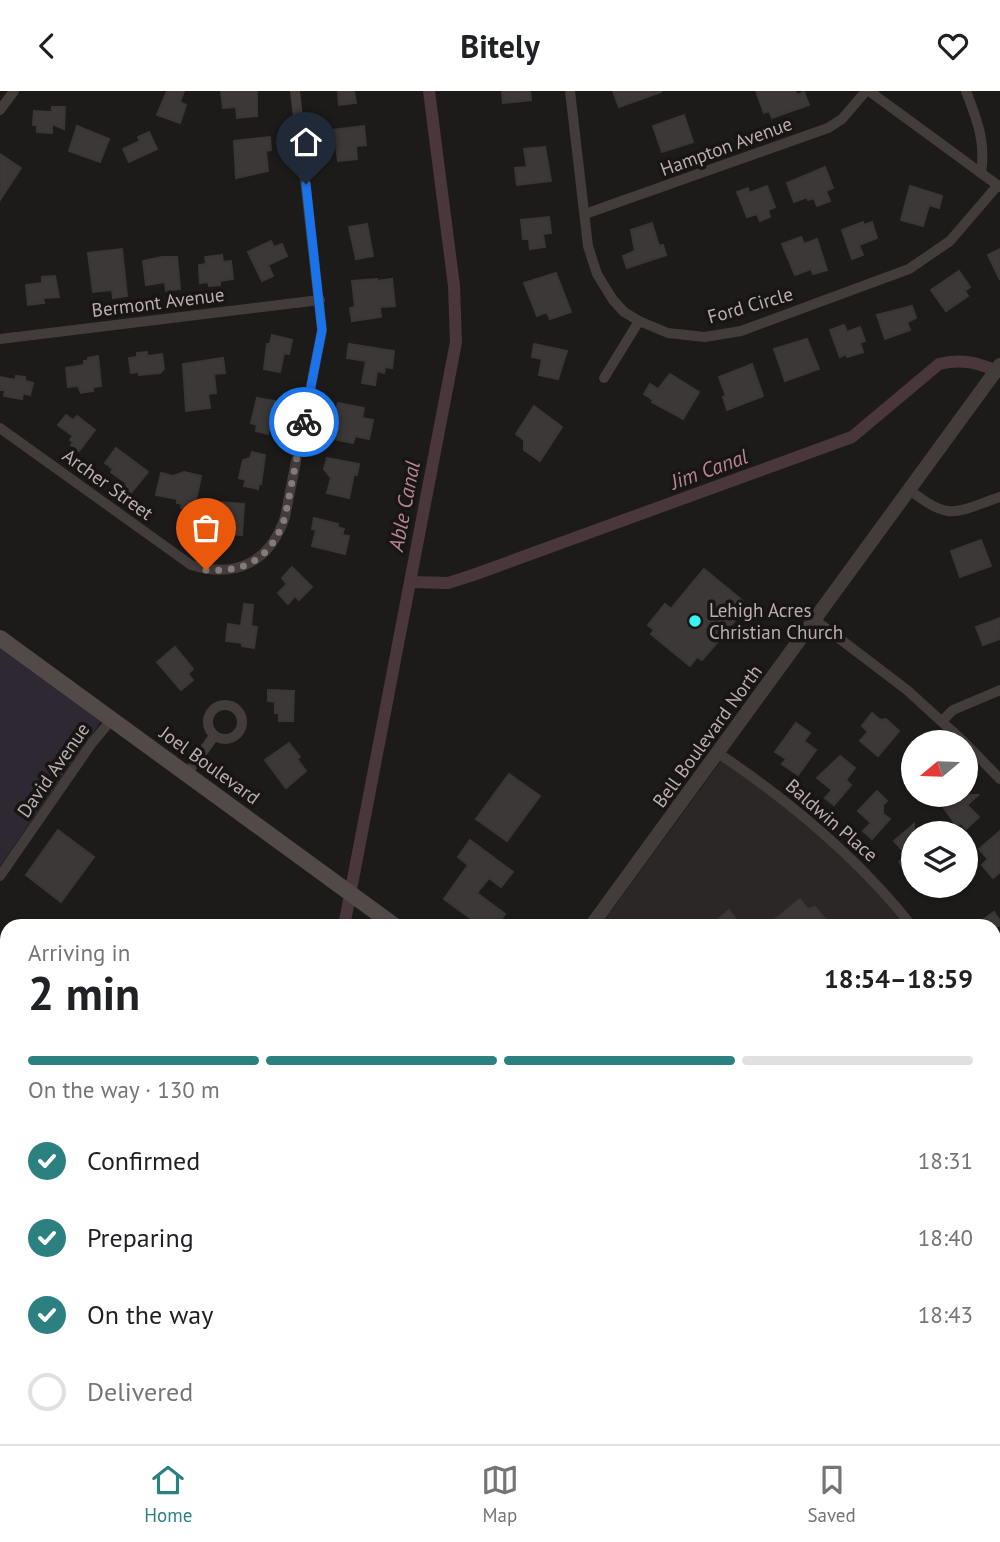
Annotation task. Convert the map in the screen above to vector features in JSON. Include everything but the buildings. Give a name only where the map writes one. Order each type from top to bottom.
[{"type":"main road","name":"Joel Boulevard","points":[[0,638],[386,919]]},
{"type":"street","points":[[0,110],[14,91]]},
{"type":"street","name":"Archer Street","points":[[0,428],[191,565],[221,571],[248,564],[271,546],[280,533],[285,517],[322,330],[295,91]]},
{"type":"street","name":"Ford Circle","points":[[570,91],[592,260],[603,286],[624,312],[656,330],[687,337],[724,335],[894,275],[923,261],[950,241],[999,186]]},
{"type":"street","points":[[867,91],[999,186]]},
{"type":"street","name":"Hampton Avenue","points":[[585,214],[828,128],[842,119],[867,91]]},
{"type":"street","points":[[966,91],[982,138],[984,153],[981,173]]},
{"type":"street","name":"Bermont Avenue","points":[[0,339],[320,300]]},
{"type":"street","points":[[604,378],[639,321]]},
{"type":"street","name":"Bell Boulevard North","points":[[597,919],[1000,365]]},
{"type":"street","points":[[910,490],[941,511],[955,512],[1000,497]]},
{"type":"street","points":[[815,620],[907,690],[951,730]]},
{"type":"street","points":[[942,721],[953,710],[1000,690]]},
{"type":"street","name":"David Avenue","points":[[0,876],[111,719]]},
{"type":"street","points":[[187,774],[214,736]]},
{"type":"street","name":"Baldwin Place","points":[[719,753],[830,838],[869,876],[906,919]]},
{"type":"street","points":[[978,756],[1000,779]]},
{"type":"shaded area","points":[[0,646],[102,720],[0,866]]},
{"type":"shaded area","points":[[727,753],[858,858],[912,919],[605,919]]},
{"type":"waterway","name":"Able Canal","points":[[345,919],[456,342],[454,286],[429,91]]},
{"type":"waterway","name":"Jim Canal","points":[[410,582],[448,583],[473,575],[852,437],[939,364],[970,362],[1000,372]]},
{"type":"way so far","points":[[206,570],[221,571],[248,564],[259,558],[280,533],[304,422]]},
{"type":"place","name":"Lehigh Acres Christian Church","points":[[695,621]]},
{"type":"route","points":[[304,422],[322,330],[306,184]]}]
